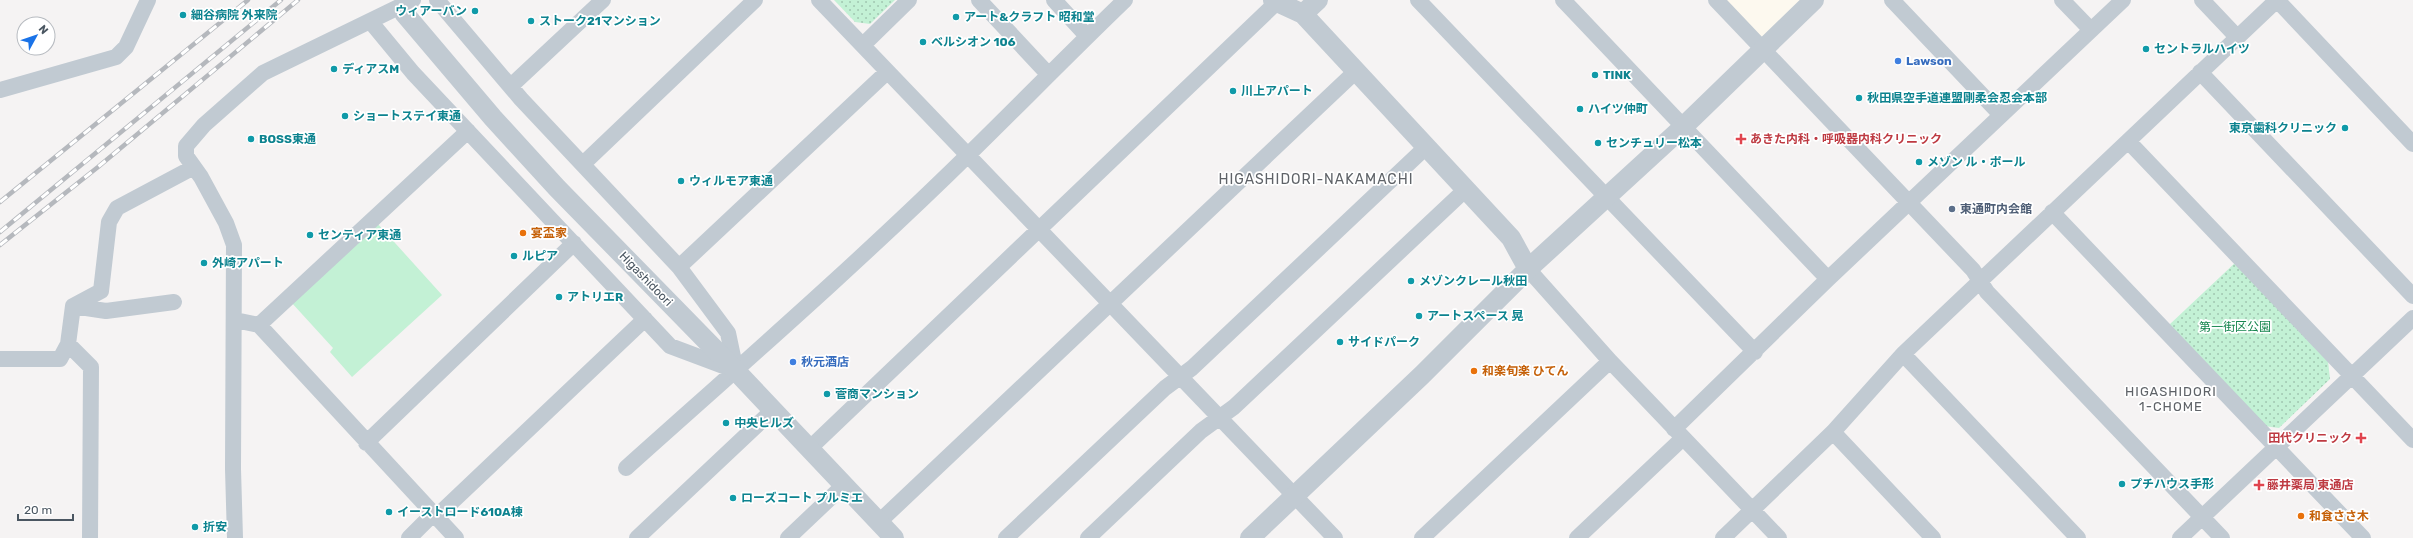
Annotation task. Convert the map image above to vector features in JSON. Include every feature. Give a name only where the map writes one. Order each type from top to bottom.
[{"type":"street","points":[[0,90],[116,57],[126,47],[148,0]]},
{"type":"street","points":[[437,0],[511,86],[679,267],[728,333],[736,371]]},
{"type":"street","points":[[511,86],[603,0]]},
{"type":"street","points":[[583,164],[755,0]]},
{"type":"street","points":[[819,0],[1335,538]]},
{"type":"street","points":[[862,45],[909,0]]},
{"type":"street","points":[[979,0],[1048,74]]},
{"type":"street","points":[[1054,0],[1087,36]]},
{"type":"street","points":[[626,468],[736,371],[968,155],[1048,74],[1125,0]]},
{"type":"street","points":[[1303,14],[1318,0]]},
{"type":"street","points":[[1418,0],[1755,352]]},
{"type":"street","points":[[1564,0],[1828,279]]},
{"type":"street","points":[[1716,0],[1973,270],[1987,292],[2203,516],[2222,538]]},
{"type":"street","points":[[1250,538],[1528,269],[1683,127],[1762,48],[1814,0]]},
{"type":"street","points":[[1892,0],[2001,114]]},
{"type":"street","points":[[2062,0],[2091,30]]},
{"type":"street","points":[[1577,538],[1679,434],[1755,352],[1828,279],[2123,0]]},
{"type":"street","points":[[2202,0],[2237,37]]},
{"type":"street","points":[[1723,538],[1833,432],[1903,354],[2277,0],[2413,144]]},
{"type":"street","points":[[809,449],[1039,230],[1274,1],[1303,14],[1425,148],[1511,238],[1528,269],[1610,361],[1779,538]]},
{"type":"street","points":[[235,538],[233,469],[235,320],[234,245],[226,223],[194,167],[186,156],[186,146],[204,125],[263,73],[370,21],[409,6]]},
{"type":"street","name":"Higashidoori","points":[[409,6],[493,118],[557,188],[736,371],[894,538]]},
{"type":"street","points":[[370,21],[413,73],[670,346],[736,371]]},
{"type":"street","points":[[679,267],[887,72]]},
{"type":"street","points":[[879,522],[1111,305],[1355,72]]},
{"type":"street","points":[[2200,72],[2413,296]]},
{"type":"street","points":[[258,326],[468,131]]},
{"type":"street","points":[[2128,141],[2413,440]]},
{"type":"street","points":[[1006,538],[1165,388],[1192,368],[1425,148]]},
{"type":"street","points":[[73,306],[101,291],[109,222],[117,208],[194,167]]},
{"type":"street","points":[[1088,538],[1201,431],[1234,407],[1465,190]]},
{"type":"street","points":[[2052,212],[2363,538]]},
{"type":"street","points":[[366,443],[574,243]]},
{"type":"street","points":[[73,306],[106,311],[174,302]]},
{"type":"street","points":[[0,359],[60,359],[68,344],[73,306]]},
{"type":"street","points":[[2180,538],[2413,318]]},
{"type":"street","points":[[409,538],[435,516],[645,319]]},
{"type":"street","points":[[235,320],[258,326],[456,538]]},
{"type":"street","points":[[68,344],[91,367],[90,538]]},
{"type":"street","points":[[1903,354],[2078,538]]},
{"type":"street","points":[[1422,538],[1610,361]]},
{"type":"street","points":[[636,538],[773,410]]},
{"type":"street","points":[[1833,432],[1933,538]]},
{"type":"street","points":[[788,538],[844,485]]},
{"type":"shaded area","points":[[1721,0],[1821,0],[1769,50]]},
{"type":"green space","points":[[834,0],[895,0],[870,24],[855,22]]},
{"type":"green space","points":[[377,223],[442,295],[352,377],[330,352],[333,348],[291,302]]},
{"type":"green space","name":"第一街区公園","points":[[2237,261],[2328,361],[2330,379],[2279,428],[2264,426],[2169,325]]},
{"type":"railway","points":[[0,202],[248,0]]},
{"type":"railway","points":[[0,232],[281,0]]},
{"type":"railway","points":[[0,245],[98,167],[298,0]]},
{"type":"place","name":"ウィアーバン","points":[[475,11]]},
{"type":"place","name":"細谷病院 外来院","points":[[183,15]]},
{"type":"place","name":"アート&クラフト 昭和堂","points":[[956,17]]},
{"type":"place","name":"ストーク21マンション","points":[[531,21]]},
{"type":"place","name":"ベルシオン 106","points":[[923,42]]},
{"type":"place","name":"セントラルハイツ","points":[[2146,49]]},
{"type":"place","name":"Lawson","points":[[1898,61]]},
{"type":"place","name":"ディアスM","points":[[334,69]]},
{"type":"place","name":"TINK","points":[[1595,75]]},
{"type":"place","name":"川上アパート","points":[[1233,91]]},
{"type":"place","name":"秋田県空手道連盟剛柔会忍会本部","points":[[1859,98]]},
{"type":"place","name":"ハイツ仲町","points":[[1580,109]]},
{"type":"place","name":"ショートステイ東通","points":[[345,116]]},
{"type":"place","name":"東京歯科クリニック","points":[[2345,128]]},
{"type":"place","name":"BOSS東通","points":[[251,139]]},
{"type":"place","name":"あきた内科・呼吸器内科クリニック","points":[[1741,139]]},
{"type":"place","name":"センチュリー松本","points":[[1598,143]]},
{"type":"place","name":"メゾン ル・ポール","points":[[1919,162]]},
{"type":"place","name":"ウィルモア東通","points":[[681,181]]},
{"type":"place","name":"東通町内会館","points":[[1952,209]]},
{"type":"place","name":"宴盃家","points":[[523,233]]},
{"type":"place","name":"センティア東通","points":[[310,235]]},
{"type":"place","name":"ルピア","points":[[514,256]]},
{"type":"place","name":"外崎アパート","points":[[204,263]]},
{"type":"place","name":"メゾンクレール秋田","points":[[1411,281]]},
{"type":"place","name":"アトリエR","points":[[559,297]]},
{"type":"place","name":"アートスペース 晃","points":[[1419,316]]},
{"type":"place","name":"サイドパーク","points":[[1340,342]]},
{"type":"place","name":"秋元酒店","points":[[793,362]]},
{"type":"place","name":"和楽旬楽 ひてん","points":[[1474,371]]},
{"type":"place","name":"菅商マンション","points":[[827,394]]},
{"type":"place","name":"中央ヒルズ","points":[[726,423]]},
{"type":"place","name":"田代クリニック","points":[[2361,438]]},
{"type":"place","name":"プチハウス手形","points":[[2122,484]]},
{"type":"place","name":"藤井薬局 東通店","points":[[2259,485]]},
{"type":"place","name":"ローズコート プルミエ","points":[[733,498]]},
{"type":"place","name":"イーストロード610A棟","points":[[389,512]]},
{"type":"place","name":"和食ささ木","points":[[2301,516]]},
{"type":"place","name":"折安","points":[[195,527]]},
{"type":"district","name":"HIGASHIDORI-NAKAMACHI","points":[[1316,179]]},
{"type":"district","name":"HIGASHIDORI 1-CHOME","points":[[2171,398]]}]
